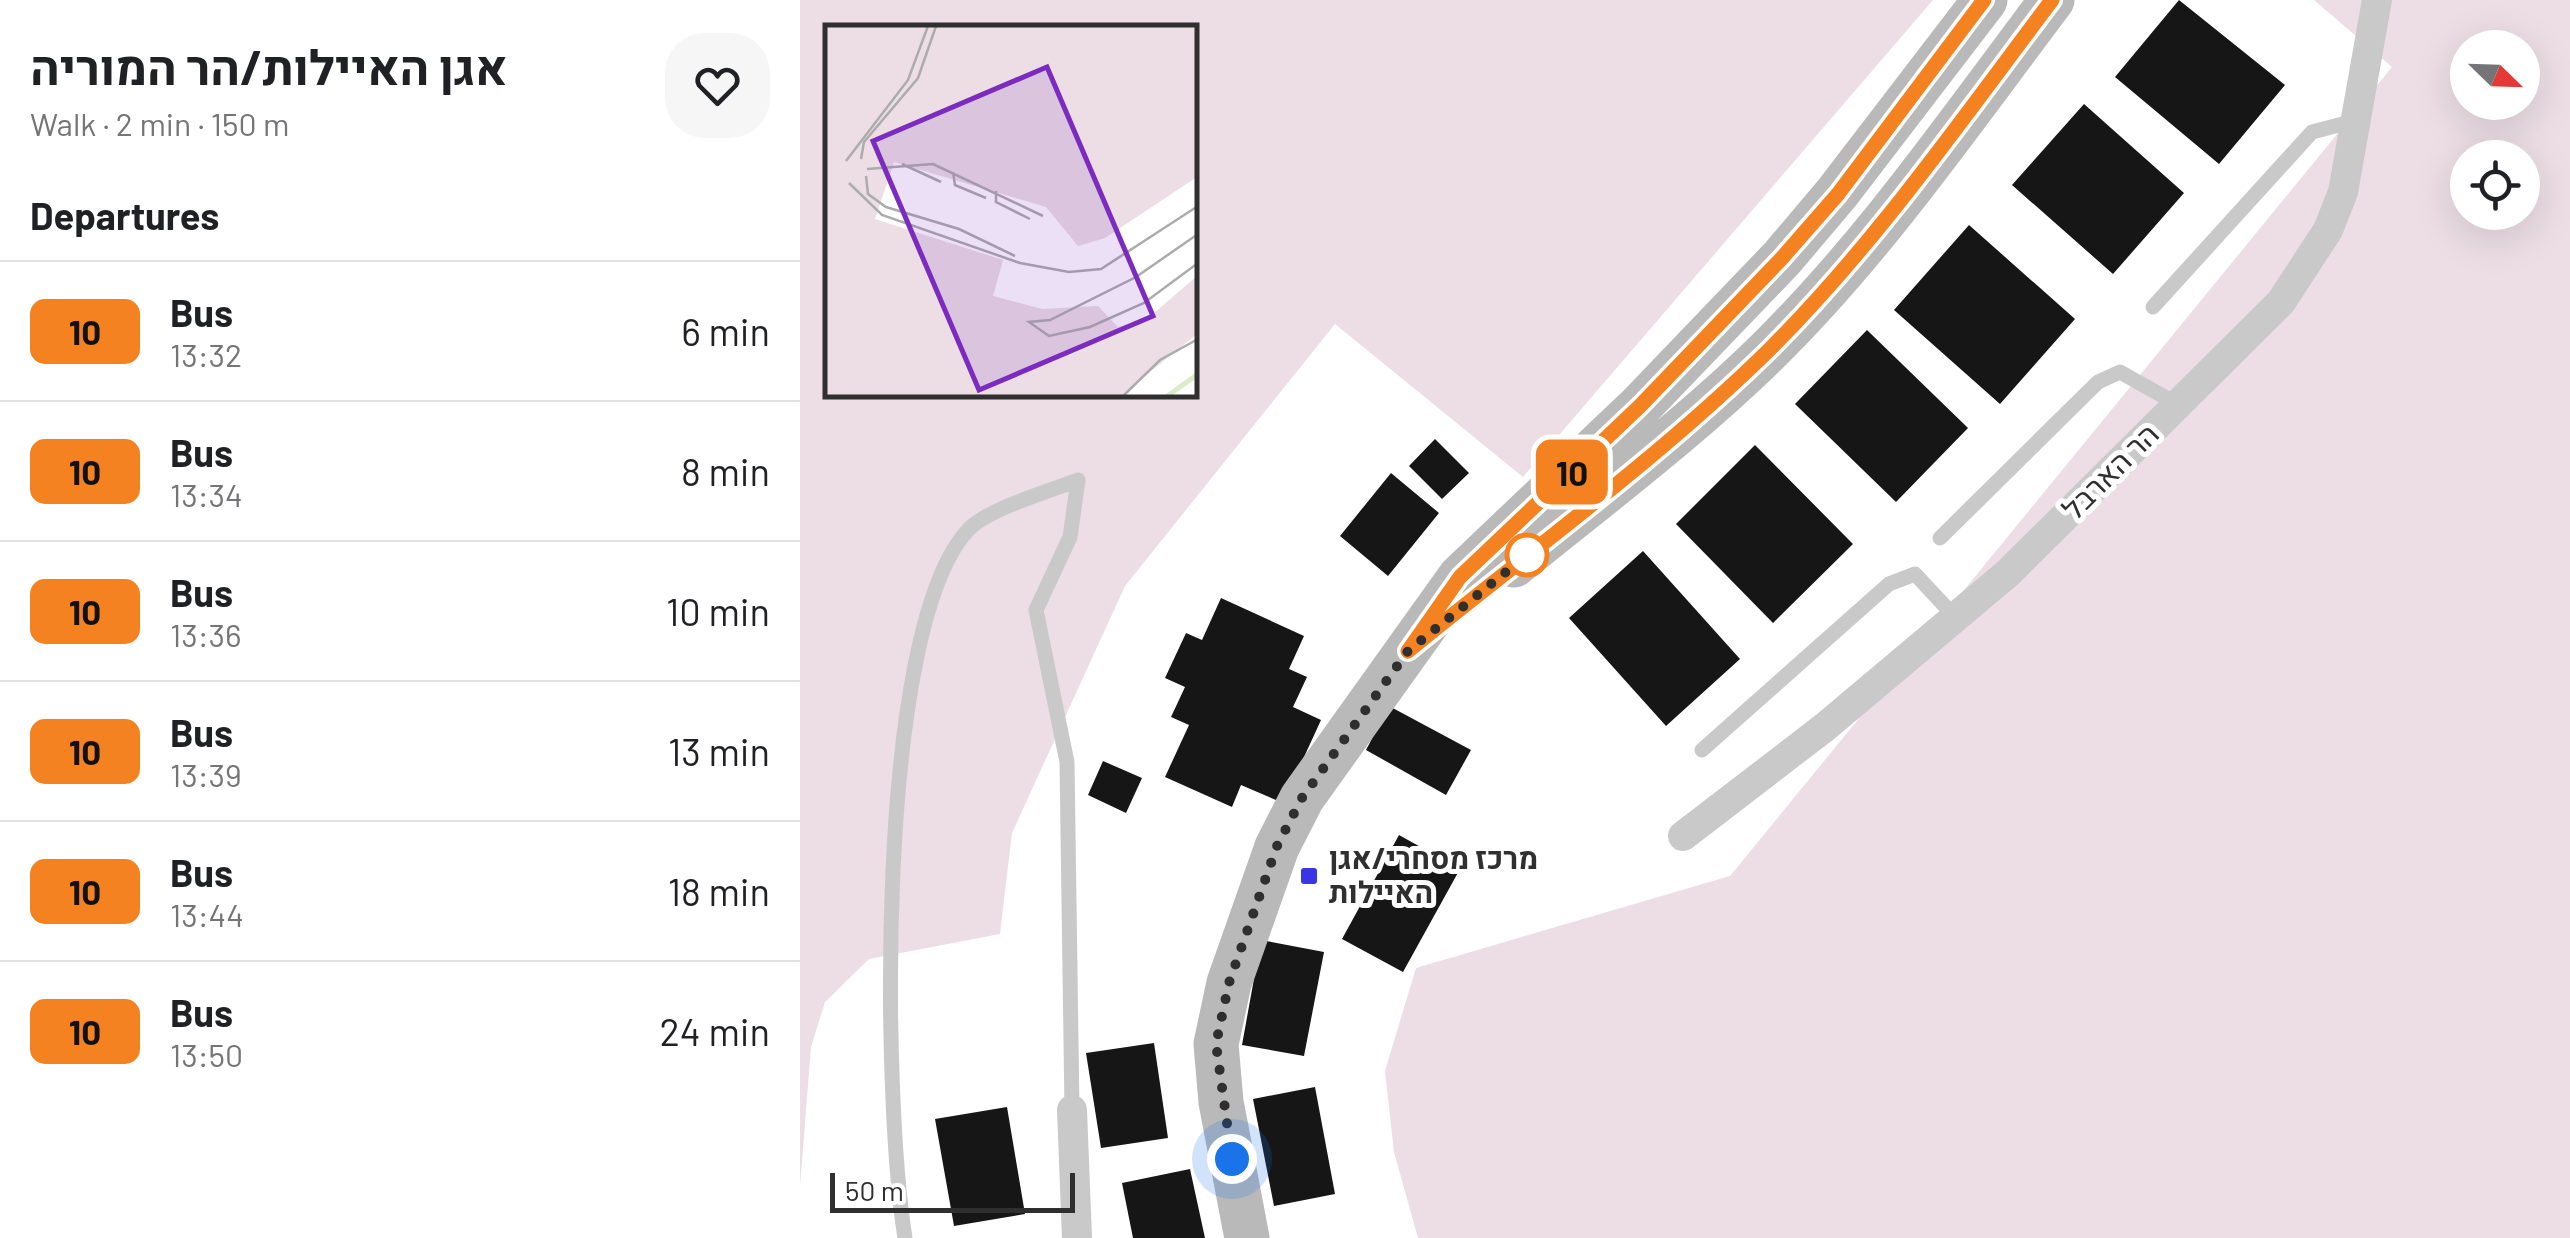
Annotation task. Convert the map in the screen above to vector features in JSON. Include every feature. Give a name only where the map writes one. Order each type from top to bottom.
[{"type":"street","points":[[1247,1238],[1221,1102],[1216,1044],[1229,983],[1277,846],[1302,798],[1460,577],[1640,406],[1782,258],[1838,194],[1984,0]]},
{"type":"street","points":[[1408,651],[1686,425],[1768,350],[1879,228],[2052,0]]},
{"type":"street","name":"הר הארבל","points":[[1683,836],[1826,727],[2008,573],[2282,302],[2308,265],[2343,192],[2377,0]]},
{"type":"street","points":[[1072,1110],[1077,1238]]},
{"type":"lane","points":[[2153,307],[2312,132],[2358,120]]},
{"type":"lane","points":[[1940,538],[2098,382],[2120,372],[2179,406]]},
{"type":"lane","points":[[905,1238],[889,1025],[896,833],[910,694],[926,613],[947,562],[969,528],[1078,480],[1070,537],[1036,610],[1067,762],[1072,1110]]},
{"type":"lane","points":[[1702,750],[1889,584],[1914,574],[1956,618]]},
{"type":"shaded area","points":[[800,0],[1933,0],[1523,477],[1335,324],[1125,586],[1012,833],[1000,934],[869,959],[825,1002],[811,1047],[800,1186]]},
{"type":"shaded area","points":[[2314,0],[2570,0],[2570,1238],[1418,1238],[1394,1152],[1385,1071],[1416,968],[1730,876],[2392,67]]},
{"type":"building","points":[[2179,0],[2285,85],[2219,164],[2115,77]]},
{"type":"building","points":[[2084,104],[2184,193],[2113,274],[2012,185]]},
{"type":"building","points":[[1969,225],[2075,319],[2000,404],[1894,310]]},
{"type":"building","points":[[1867,330],[1968,428],[1896,502],[1795,404]]},
{"type":"building","points":[[1435,439],[1469,473],[1442,499],[1409,466]]},
{"type":"building","points":[[1755,445],[1853,544],[1773,623],[1676,524]]},
{"type":"building","points":[[1391,473],[1439,513],[1388,576],[1340,536]]},
{"type":"building","points":[[1643,551],[1740,659],[1666,726],[1569,618]]},
{"type":"building","points":[[1221,598],[1304,636],[1289,669],[1307,677],[1293,707],[1321,720],[1283,803],[1241,785],[1232,807],[1165,777],[1189,725],[1171,717],[1185,687],[1165,678],[1186,633],[1202,640]]},
{"type":"building","points":[[1389,706],[1471,750],[1446,795],[1366,750]]},
{"type":"building","points":[[1103,761],[1142,778],[1126,813],[1088,795]]},
{"type":"building","points":[[1399,835],[1460,869],[1403,972],[1342,939]]},
{"type":"building","points":[[1261,940],[1324,952],[1304,1056],[1242,1045]]},
{"type":"building","points":[[1154,1043],[1168,1138],[1101,1148],[1086,1053]]},
{"type":"building","points":[[1315,1087],[1335,1194],[1274,1206],[1253,1099]]},
{"type":"building","points":[[1007,1107],[1025,1214],[954,1226],[935,1119]]},
{"type":"building","points":[[1190,1169],[1205,1238],[1133,1238],[1122,1183]]},
{"type":"bus line","name":"10","points":[[1984,0],[1838,194],[1782,258],[1640,406],[1460,577],[1408,651],[1686,425],[1768,350],[1879,228],[2052,0]]},
{"type":"place","name":"מרכז מסחרי/אגן האיילות","points":[[1309,876]]},
{"type":"route","points":[[1232,1159],[1221,1102],[1216,1044],[1229,983],[1277,846],[1302,798],[1408,651],[1527,555]]}]
